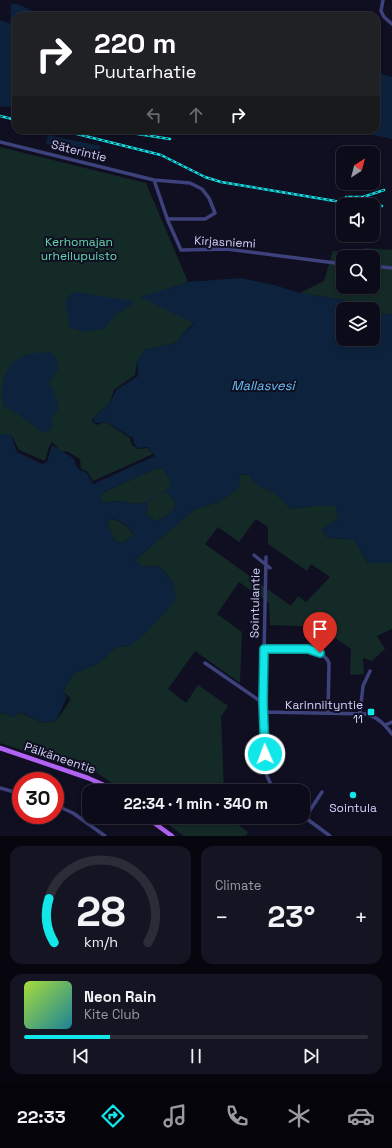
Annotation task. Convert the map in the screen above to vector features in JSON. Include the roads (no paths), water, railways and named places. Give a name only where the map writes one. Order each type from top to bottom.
[{"type":"main road","name":"Pälkäneentie","points":[[0,748],[88,778],[100,784]]},
{"type":"main road","points":[[156,824],[172,836]]},
{"type":"street","points":[[383,0],[381,11],[384,17],[392,24]]},
{"type":"street","name":"Säterintie","points":[[0,142],[154,180],[190,183],[202,189],[210,198],[215,213],[205,219],[168,219]]},
{"type":"street","name":"Kirjasniemi","points":[[154,180],[181,250],[227,249],[336,263]]},
{"type":"street","points":[[380,267],[392,268]]},
{"type":"street","points":[[254,555],[270,568]]},
{"type":"street","name":"Sointulantie","points":[[266,557],[263,702],[267,776],[271,784]]},
{"type":"street","points":[[264,649],[308,649],[320,653],[326,658],[329,663],[328,713]]},
{"type":"street","points":[[205,663],[263,702]]},
{"type":"street","points":[[360,713],[363,686],[370,671]]},
{"type":"street","points":[[264,712],[360,713],[374,716],[385,725],[392,734]]},
{"type":"street","points":[[385,725],[392,722]]},
{"type":"street","points":[[0,788],[12,791]]},
{"type":"street","points":[[310,809],[322,792]]},
{"type":"street","points":[[64,809],[73,813],[104,836]]},
{"type":"street","points":[[310,821],[330,836]]},
{"type":"water","points":[[11,4],[17,4],[35,12],[12,12],[12,108],[0,106],[0,20],[10,24]]},
{"type":"water","points":[[380,73],[392,77],[392,140],[389,138],[366,134],[380,134]]},
{"type":"water","points":[[48,135],[100,146],[99,155],[46,144]]},
{"type":"water","name":"Mallasvesi","points":[[241,278],[274,285],[300,293],[356,302],[336,302],[336,346],[380,346],[380,315],[392,314],[392,563],[368,563],[354,540],[326,537],[322,529],[338,519],[336,506],[313,506],[291,509],[276,494],[256,484],[249,475],[240,474],[239,488],[219,502],[195,509],[135,560],[143,567],[159,566],[173,582],[176,600],[147,632],[130,646],[116,647],[99,663],[74,673],[63,691],[67,697],[56,721],[44,723],[20,712],[14,717],[0,712],[0,434],[11,434],[17,452],[42,464],[47,462],[52,445],[73,458],[78,469],[87,473],[93,484],[155,456],[148,447],[138,448],[134,444],[133,438],[106,422],[94,422],[94,417],[110,403],[116,390],[138,376],[137,361],[145,350],[175,343],[194,323],[141,297],[188,282]],"holes":[[[157,468],[163,469],[172,484],[165,491],[174,501],[175,505],[170,514],[156,521],[146,515],[148,501],[141,504],[116,501],[103,503],[100,498],[104,492]],[[111,519],[118,521],[130,529],[133,535],[128,540],[123,542],[116,541],[111,534],[108,523]]]},
{"type":"water","points":[[73,292],[134,301],[129,307],[114,315],[105,329],[82,332],[69,327],[66,300]]},
{"type":"water","points":[[50,352],[57,358],[58,369],[49,383],[59,407],[51,421],[53,426],[50,430],[43,433],[14,411],[3,406],[2,388],[3,380],[9,366],[15,361],[33,353]]},
{"type":"waterway","points":[[148,501],[165,491]]},
{"type":"railway","points":[[0,116],[12,119]]},
{"type":"railway","points":[[77,134],[161,155],[205,177],[221,182],[335,201],[382,206]]},
{"type":"railway","points":[[138,134],[170,139]]},
{"type":"railway","points":[[346,197],[363,197],[384,190]]},
{"type":"place","name":"Karinniityntie 11","points":[[371,712]]},
{"type":"place","name":"Sointula","points":[[353,795]]},
{"type":"park label","name":"Kerhomajan urheilupuisto","points":[[79,249]]}]
